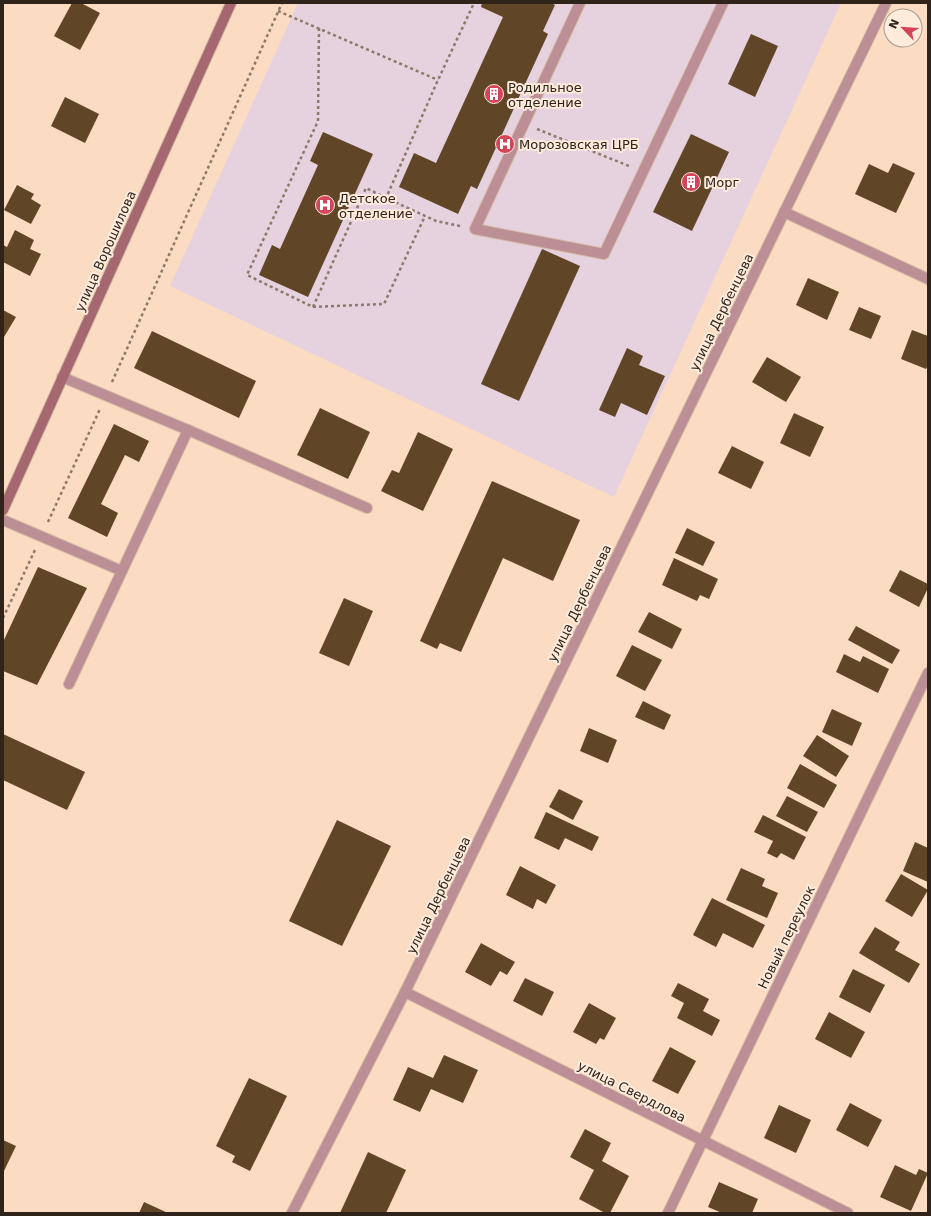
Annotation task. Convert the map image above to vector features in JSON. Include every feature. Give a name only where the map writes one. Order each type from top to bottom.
[{"type":"main road","name":"улица Ворошилова","points":[[3,510],[231,3]]},
{"type":"street","points":[[580,3],[475,229],[604,254],[723,3]]},
{"type":"street","name":"улица Дербенцева","points":[[292,1213],[405,992],[886,3]]},
{"type":"street","points":[[784,212],[928,279]]},
{"type":"street","points":[[62,377],[367,508]]},
{"type":"street","points":[[70,684],[188,430]]},
{"type":"street","points":[[3,520],[122,571]]},
{"type":"street","name":"Новый переулок","points":[[668,1213],[928,673]]},
{"type":"street","name":"улица Свердлова","points":[[405,992],[848,1213]]},
{"type":"path","points":[[3,618],[106,395],[282,3]]},
{"type":"path","points":[[386,198],[474,3]]},
{"type":"path","points":[[278,10],[438,80]]},
{"type":"path","points":[[319,28],[318,121],[247,275],[313,307],[384,304],[425,216]]},
{"type":"path","points":[[524,123],[643,171]]},
{"type":"path","points":[[313,307],[366,188],[436,221],[475,229]]},
{"type":"shaded area","name":"Морозовская ЦРБ","points":[[298,3],[841,3],[614,497],[170,286]]},
{"type":"building","points":[[72,3],[81,3],[100,13],[80,50],[54,36]]},
{"type":"building","name":"Родильное отделение","points":[[482,3],[551,3],[555,5],[543,31],[548,34],[477,189],[471,186],[458,214],[399,187],[414,153],[436,163],[503,17],[481,7]]},
{"type":"building","points":[[751,34],[778,46],[755,97],[728,84]]},
{"type":"building","points":[[65,97],[99,114],[85,143],[51,126]]},
{"type":"building","name":"Детское отделение","points":[[323,132],[373,154],[308,297],[259,275],[272,245],[280,249],[318,165],[310,161]]},
{"type":"building","name":"Морг","points":[[691,134],[729,152],[692,231],[653,212]]},
{"type":"building","points":[[893,163],[915,173],[896,213],[855,194],[869,164],[888,173]]},
{"type":"building","points":[[17,185],[34,194],[31,199],[41,205],[31,224],[4,210]]},
{"type":"building","points":[[15,230],[34,240],[30,249],[41,254],[30,276],[3,262],[3,245],[7,247]]},
{"type":"building","points":[[542,249],[580,266],[519,401],[481,384]]},
{"type":"building","points":[[808,278],[839,292],[827,320],[796,305]]},
{"type":"building","points":[[859,307],[881,316],[871,339],[849,330]]},
{"type":"building","points":[[3,310],[16,317],[4,337],[3,336]]},
{"type":"building","points":[[912,330],[928,336],[928,365],[926,369],[901,359]]},
{"type":"building","points":[[152,331],[256,381],[239,418],[134,368]]},
{"type":"building","points":[[627,348],[643,356],[639,365],[665,376],[647,415],[621,403],[615,417],[599,410]]},
{"type":"building","points":[[767,357],[801,377],[786,402],[752,382]]},
{"type":"building","points":[[320,408],[370,432],[348,479],[297,455]]},
{"type":"building","points":[[794,413],[824,427],[810,457],[780,443]]},
{"type":"building","points":[[114,424],[149,441],[139,462],[125,455],[101,504],[118,513],[107,537],[68,518]]},
{"type":"building","points":[[418,432],[453,449],[423,511],[381,491],[392,470],[399,473]]},
{"type":"building","points":[[732,446],[764,462],[751,489],[718,473]]},
{"type":"building","points":[[492,481],[580,520],[553,581],[503,558],[461,652],[440,643],[437,649],[420,641]]},
{"type":"building","points":[[687,528],[715,542],[703,566],[675,553]]},
{"type":"building","points":[[674,558],[718,579],[709,599],[700,595],[697,601],[662,585]]},
{"type":"building","points":[[38,567],[87,588],[37,685],[3,671],[3,642]]},
{"type":"building","points":[[900,570],[928,584],[928,588],[919,607],[889,591]]},
{"type":"building","points":[[344,598],[373,611],[349,666],[319,653]]},
{"type":"building","points":[[649,612],[682,629],[672,649],[638,632]]},
{"type":"building","points":[[856,626],[900,650],[892,664],[848,640]]},
{"type":"building","points":[[632,645],[662,660],[645,691],[616,676]]},
{"type":"building","points":[[844,654],[860,662],[863,656],[889,669],[878,693],[836,672]]},
{"type":"building","points":[[643,701],[671,715],[664,730],[635,717]]},
{"type":"building","points":[[832,709],[862,723],[852,746],[822,732]]},
{"type":"building","points":[[589,728],[617,740],[608,763],[580,751]]},
{"type":"building","points":[[3,734],[85,772],[67,810],[3,780]]},
{"type":"building","points":[[817,735],[849,756],[836,777],[803,756]]},
{"type":"building","points":[[800,764],[837,785],[824,808],[787,788]]},
{"type":"building","points":[[559,789],[583,801],[573,820],[549,807]]},
{"type":"building","points":[[787,796],[818,812],[807,832],[776,816]]},
{"type":"building","points":[[546,812],[599,837],[592,851],[565,838],[559,850],[534,838]]},
{"type":"building","points":[[763,815],[806,837],[794,860],[781,853],[777,858],[767,853],[773,841],[754,832]]},
{"type":"building","points":[[337,820],[391,846],[342,946],[289,921]]},
{"type":"building","points":[[915,842],[928,848],[928,882],[903,871]]},
{"type":"building","points":[[520,866],[556,885],[546,904],[537,899],[533,909],[506,895]]},
{"type":"building","points":[[741,868],[765,879],[762,886],[778,893],[767,918],[726,900]]},
{"type":"building","points":[[901,874],[928,890],[912,917],[885,901]]},
{"type":"building","points":[[712,898],[765,925],[753,948],[723,933],[716,947],[693,935]]},
{"type":"building","points":[[875,927],[900,942],[895,950],[920,964],[909,983],[859,953]]},
{"type":"building","points":[[481,943],[515,962],[507,975],[500,971],[491,986],[465,972]]},
{"type":"building","points":[[853,969],[885,985],[870,1013],[839,997]]},
{"type":"building","points":[[525,978],[554,992],[542,1016],[513,1001]]},
{"type":"building","points":[[678,983],[709,999],[703,1011],[720,1020],[712,1036],[677,1018],[684,1003],[671,996]]},
{"type":"building","points":[[589,1003],[616,1018],[604,1040],[600,1038],[596,1044],[573,1032]]},
{"type":"building","points":[[829,1012],[865,1032],[851,1058],[815,1039]]},
{"type":"building","points":[[670,1047],[696,1061],[678,1094],[652,1081]]},
{"type":"building","points":[[444,1055],[478,1070],[463,1103],[431,1089],[420,1112],[393,1100],[408,1067],[433,1078]]},
{"type":"building","points":[[249,1078],[287,1096],[250,1171],[232,1162],[235,1156],[216,1146]]},
{"type":"building","points":[[850,1103],[882,1120],[868,1147],[836,1130]]},
{"type":"building","points":[[779,1105],[811,1120],[796,1153],[764,1138]]},
{"type":"building","points":[[585,1129],[611,1143],[602,1161],[629,1176],[610,1213],[605,1213],[579,1199],[594,1170],[570,1157]]},
{"type":"building","points":[[3,1140],[16,1146],[3,1173]]},
{"type":"building","points":[[368,1152],[406,1170],[386,1213],[340,1213]]},
{"type":"building","points":[[895,1165],[916,1175],[919,1169],[928,1173],[911,1211],[880,1197]]},
{"type":"building","points":[[719,1182],[758,1199],[752,1213],[722,1213],[708,1207]]},
{"type":"building","points":[[144,1202],[168,1213],[139,1213]]},
{"type":"place","name":"Родильное отделение","points":[[494,94]]},
{"type":"place","name":"Морозовская ЦРБ","points":[[505,144]]},
{"type":"place","name":"Морг","points":[[691,182]]},
{"type":"place","name":"Детское отделение","points":[[325,205]]}]
